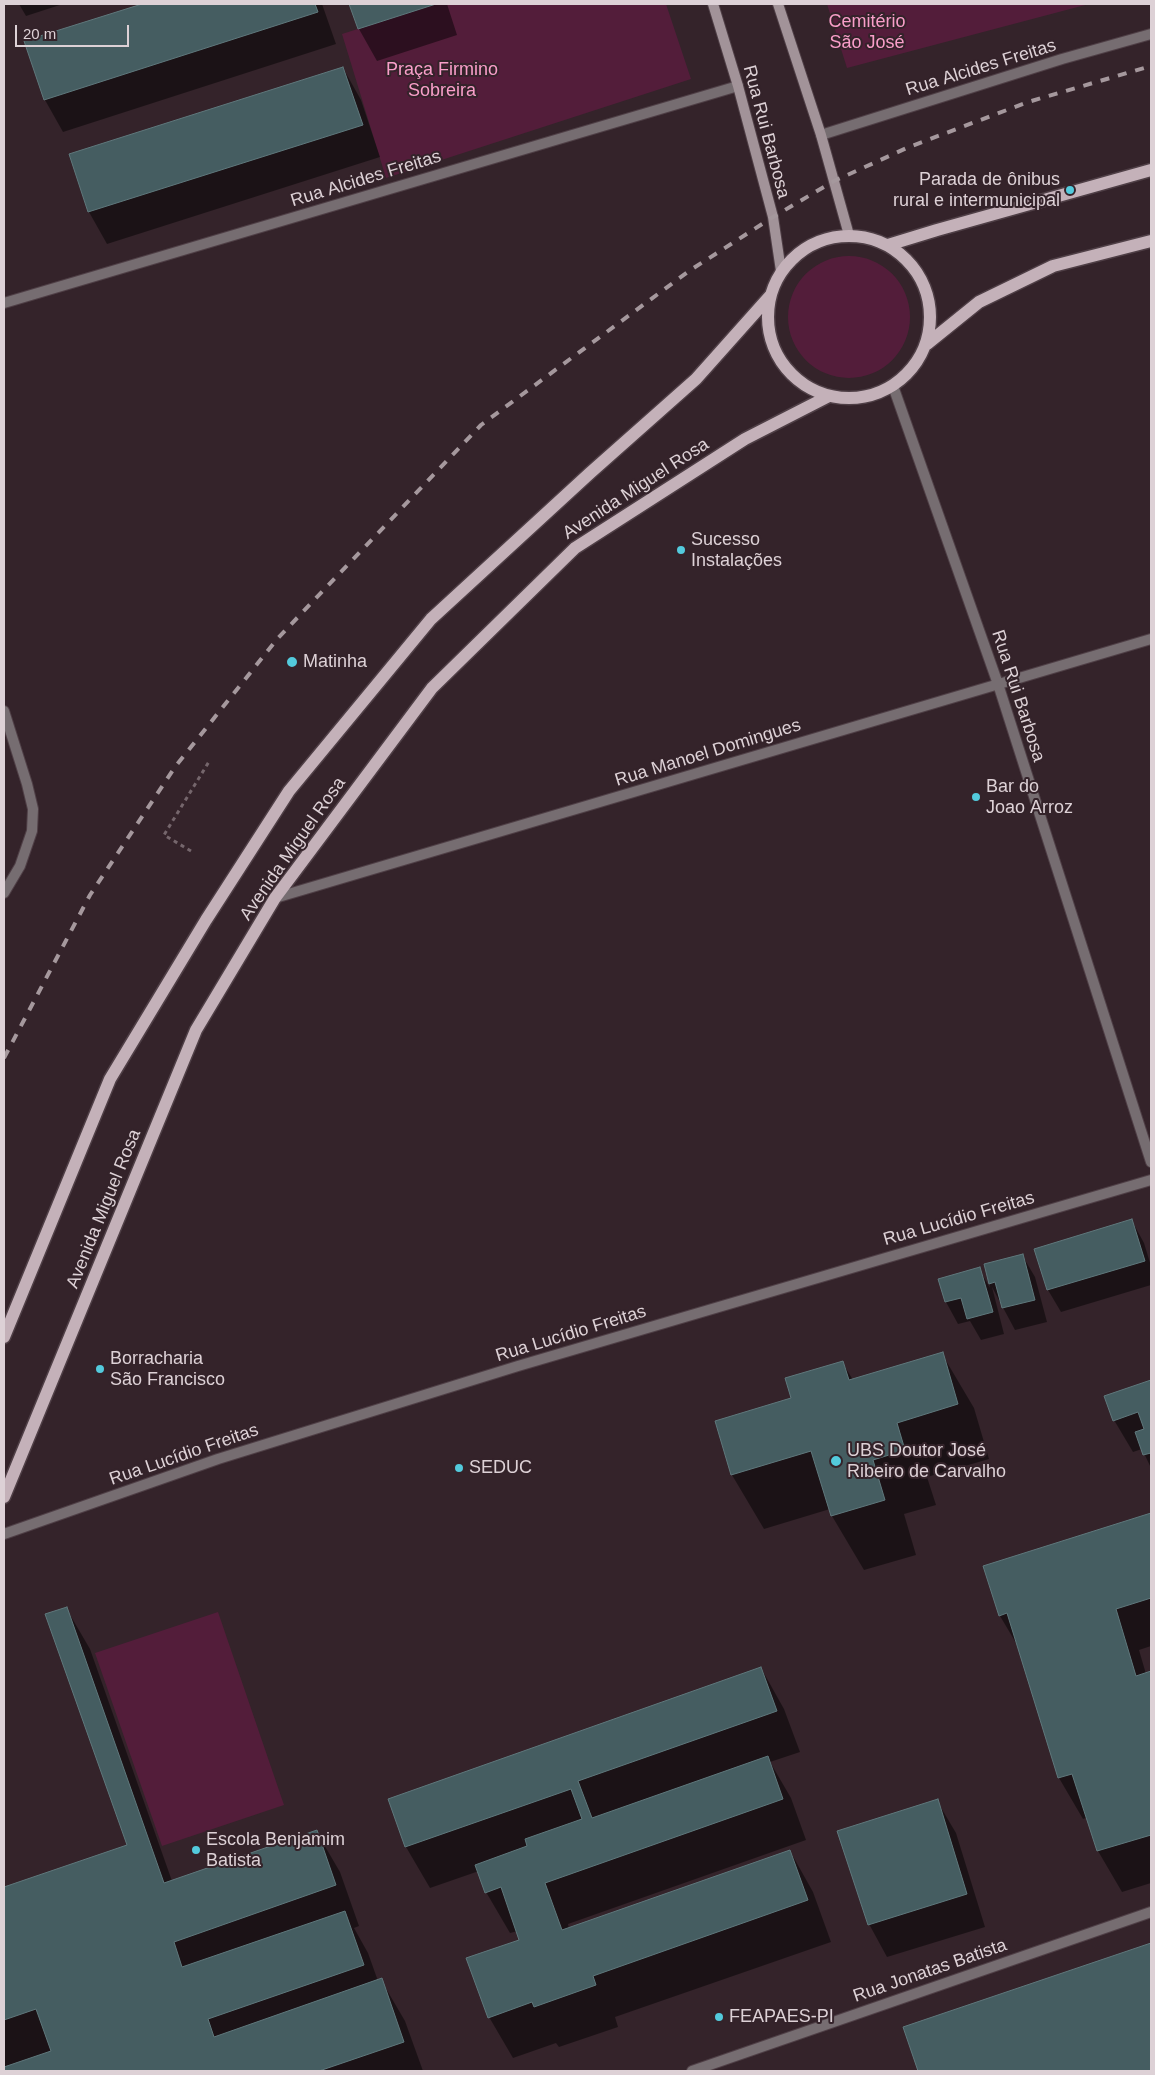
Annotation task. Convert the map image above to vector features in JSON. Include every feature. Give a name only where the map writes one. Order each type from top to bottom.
[{"type":"main road","name":"Rua Rui Barbosa","points":[[712,4],[738,86],[772,217],[781,272]]},
{"type":"main road","points":[[778,4],[821,135],[849,235]]},
{"type":"main road","points":[[888,245],[1151,170]]},
{"type":"main road","points":[[849,235],[869,238],[888,245],[910,263],[925,286],[931,313],[927,344],[919,360],[906,376],[893,386],[860,398],[830,396],[806,386],[786,369],[773,346],[767,321],[770,296],[781,272],[799,252],[822,239],[849,235]]},
{"type":"main road","points":[[927,344],[979,302],[1053,266],[1151,241]]},
{"type":"main road","name":"Avenida Miguel Rosa","points":[[4,1337],[110,1079],[206,920],[289,791],[431,620],[597,467],[696,379],[770,296]]},
{"type":"main road","name":"Avenida Miguel Rosa","points":[[4,1497],[196,1030],[275,898],[432,688],[575,548],[745,439],[830,396]]},
{"type":"street","name":"Rua Alcides Freitas","points":[[821,135],[1062,59],[1151,34]]},
{"type":"street","name":"Rua Alcides Freitas","points":[[4,303],[738,86]]},
{"type":"street","name":"Rua Rui Barbosa","points":[[893,386],[998,684],[1151,1162]]},
{"type":"street","name":"Rua Manoel Domingues","points":[[275,898],[1151,639]]},
{"type":"street","points":[[4,712],[33,809],[32,831],[20,866],[4,893]]},
{"type":"street","name":"Rua Lucídio Freitas","points":[[4,1534],[218,1459],[508,1369],[1151,1180]]},
{"type":"street","name":"Rua Jonatas Batista","points":[[692,2071],[1151,1912]]},
{"type":"path","points":[[191,851],[164,834],[210,760]]},
{"type":"green space","name":"Praça Firmino Sobreira","points":[[436,4],[666,4],[691,79],[386,178],[342,34]]},
{"type":"green space","name":"Cemitério São José","points":[[827,4],[1089,4],[847,68]]},
{"type":"green space","points":[[849,256],[872,260],[892,274],[906,294],[910,317],[906,340],[892,360],[872,374],[849,378],[826,374],[806,360],[792,340],[788,317],[792,294],[806,274],[826,260]]},
{"type":"green space","points":[[218,1612],[284,1805],[162,1846],[95,1653]]},
{"type":"building","points":[[142,4],[315,4],[318,12],[44,100],[24,41]]},
{"type":"building","points":[[349,4],[436,4],[358,29]]},
{"type":"building","points":[[343,67],[363,125],[88,212],[69,154]]},
{"type":"building","points":[[1132,1219],[1145,1261],[1047,1290],[1034,1249]]},
{"type":"building","points":[[1023,1254],[1035,1300],[1002,1308],[995,1282],[989,1284],[984,1264]]},
{"type":"building","points":[[980,1267],[993,1312],[967,1319],[961,1298],[945,1302],[938,1279]]},
{"type":"building","points":[[943,1352],[958,1404],[897,1423],[905,1450],[873,1460],[885,1500],[831,1516],[811,1451],[731,1475],[715,1421],[791,1398],[785,1378],[843,1361],[849,1380]]},
{"type":"building","points":[[1151,1380],[1151,1453],[1143,1455],[1135,1432],[1144,1429],[1138,1412],[1113,1421],[1104,1396]]},
{"type":"building","points":[[1151,1513],[1151,1598],[1116,1609],[1136,1676],[1151,1671],[1151,1835],[1097,1851],[1072,1774],[1058,1778],[1007,1613],[999,1616],[983,1566]]},
{"type":"building","points":[[67,1607],[164,1883],[317,1830],[336,1885],[174,1942],[182,1967],[345,1911],[364,1965],[208,2019],[214,2037],[382,1978],[404,2042],[319,2071],[4,2071],[4,2067],[51,2051],[36,2009],[4,2020],[4,1887],[127,1845],[45,1614]]},
{"type":"building","points":[[761,1667],[777,1711],[578,1781],[592,1818],[768,1756],[783,1799],[545,1883],[562,1930],[790,1850],[808,1900],[593,1976],[596,1985],[534,2007],[532,2002],[488,2018],[466,1958],[519,1940],[501,1887],[485,1893],[475,1865],[527,1846],[525,1839],[582,1819],[571,1789],[405,1847],[388,1799]]},
{"type":"building","points":[[938,1799],[967,1894],[868,1925],[837,1831]]},
{"type":"building","points":[[1151,1943],[1151,2071],[918,2071],[903,2027]]},
{"type":"railway","points":[[4,1058],[90,895],[175,767],[278,638],[481,425],[689,271],[773,217],[834,181],[909,147],[1028,102],[1151,66]]},
{"type":"place","name":"Parada de ônibus rural e intermunicipal","points":[[1070,190]]},
{"type":"place","name":"Sucesso Instalações","points":[[681,550]]},
{"type":"place","name":"Matinha","points":[[292,662]]},
{"type":"place","name":"Bar do Joao Arroz","points":[[976,797]]},
{"type":"place","name":"Borracharia São Francisco","points":[[100,1369]]},
{"type":"place","name":"UBS Doutor José Ribeiro de Carvalho","points":[[836,1461]]},
{"type":"place","name":"SEDUC","points":[[459,1468]]},
{"type":"place","name":"Escola Benjamim Batista","points":[[196,1850]]},
{"type":"place","name":"FEAPAES-PI","points":[[719,2017]]}]
